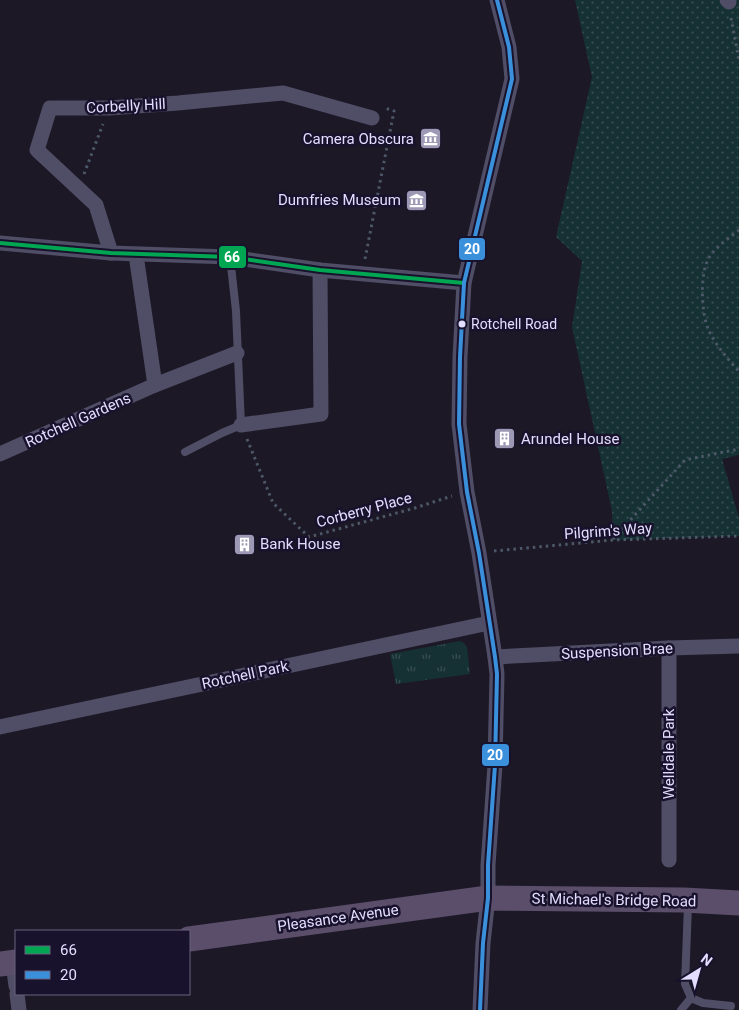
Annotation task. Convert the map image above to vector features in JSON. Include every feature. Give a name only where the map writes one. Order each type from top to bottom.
[{"type":"main road","name":"St Michael's Bridge Road","points":[[488,898],[688,900],[739,903]]},
{"type":"main road","name":"Pleasance Avenue","points":[[190,939],[488,898]]},
{"type":"street","points":[[480,1010],[495,765],[497,674],[496,657],[479,553],[467,492],[459,424],[460,357],[464,283],[512,79],[509,47],[497,0]]},
{"type":"street","name":"Corbelly Hill","points":[[111,254],[96,204],[37,150],[50,108],[110,108],[283,93],[375,112]]},
{"type":"street","points":[[0,243],[111,254],[230,257],[363,275],[464,283]]},
{"type":"street","points":[[136,255],[155,385]]},
{"type":"street","points":[[241,425],[321,414],[320,270]]},
{"type":"street","name":"Rotchell Gardens","points":[[0,454],[155,385],[237,353]]},
{"type":"street","name":"Rotchell Park","points":[[0,727],[489,623]]},
{"type":"street","name":"Suspension Brae","points":[[496,657],[739,646]]},
{"type":"street","name":"Welldale Park","points":[[669,648],[669,860]]},
{"type":"street","points":[[17,995],[19,1010]]},
{"type":"lane","points":[[184,452],[241,425],[236,311],[230,257]]},
{"type":"lane","points":[[688,900],[685,984],[691,998],[703,1003],[731,1006]]},
{"type":"lane","points":[[681,1010],[691,998]]},
{"type":"path","points":[[728,1],[739,60]]},
{"type":"path","points":[[79,189],[110,108]]},
{"type":"path","points":[[363,275],[364,261],[394,111],[375,112]]},
{"type":"path","points":[[739,230],[711,254],[704,267],[702,288],[708,330],[739,371]]},
{"type":"path","name":"Corberry Place","points":[[241,425],[273,502],[309,536],[467,492]]},
{"type":"path","points":[[613,540],[685,460],[739,449]]},
{"type":"path","name":"Pilgrim's Way","points":[[479,553],[613,540],[739,536]]},
{"type":"green space","points":[[575,0],[719,0],[722,5],[739,0],[739,455],[722,459],[739,518],[739,536],[613,540],[612,511],[572,327],[582,261],[556,237],[592,77]]},
{"type":"green space","points":[[460,641],[467,647],[470,674],[396,684],[390,654]]},
{"type":"transit line","name":"20","points":[[480,1010],[495,765],[497,674],[479,553],[467,492],[459,424],[460,357],[464,283],[512,79],[509,47],[497,0]]},
{"type":"transit line","name":"66","points":[[0,243],[111,253],[230,257],[320,270],[464,283]]},
{"type":"place","name":"Camera Obscura","points":[[430,139]]},
{"type":"place","name":"Dumfries Museum","points":[[417,200]]},
{"type":"place","name":"Rotchell Road","points":[[462,324]]},
{"type":"place","name":"Arundel House","points":[[505,439]]},
{"type":"place","name":"Bank House","points":[[244,544]]}]
